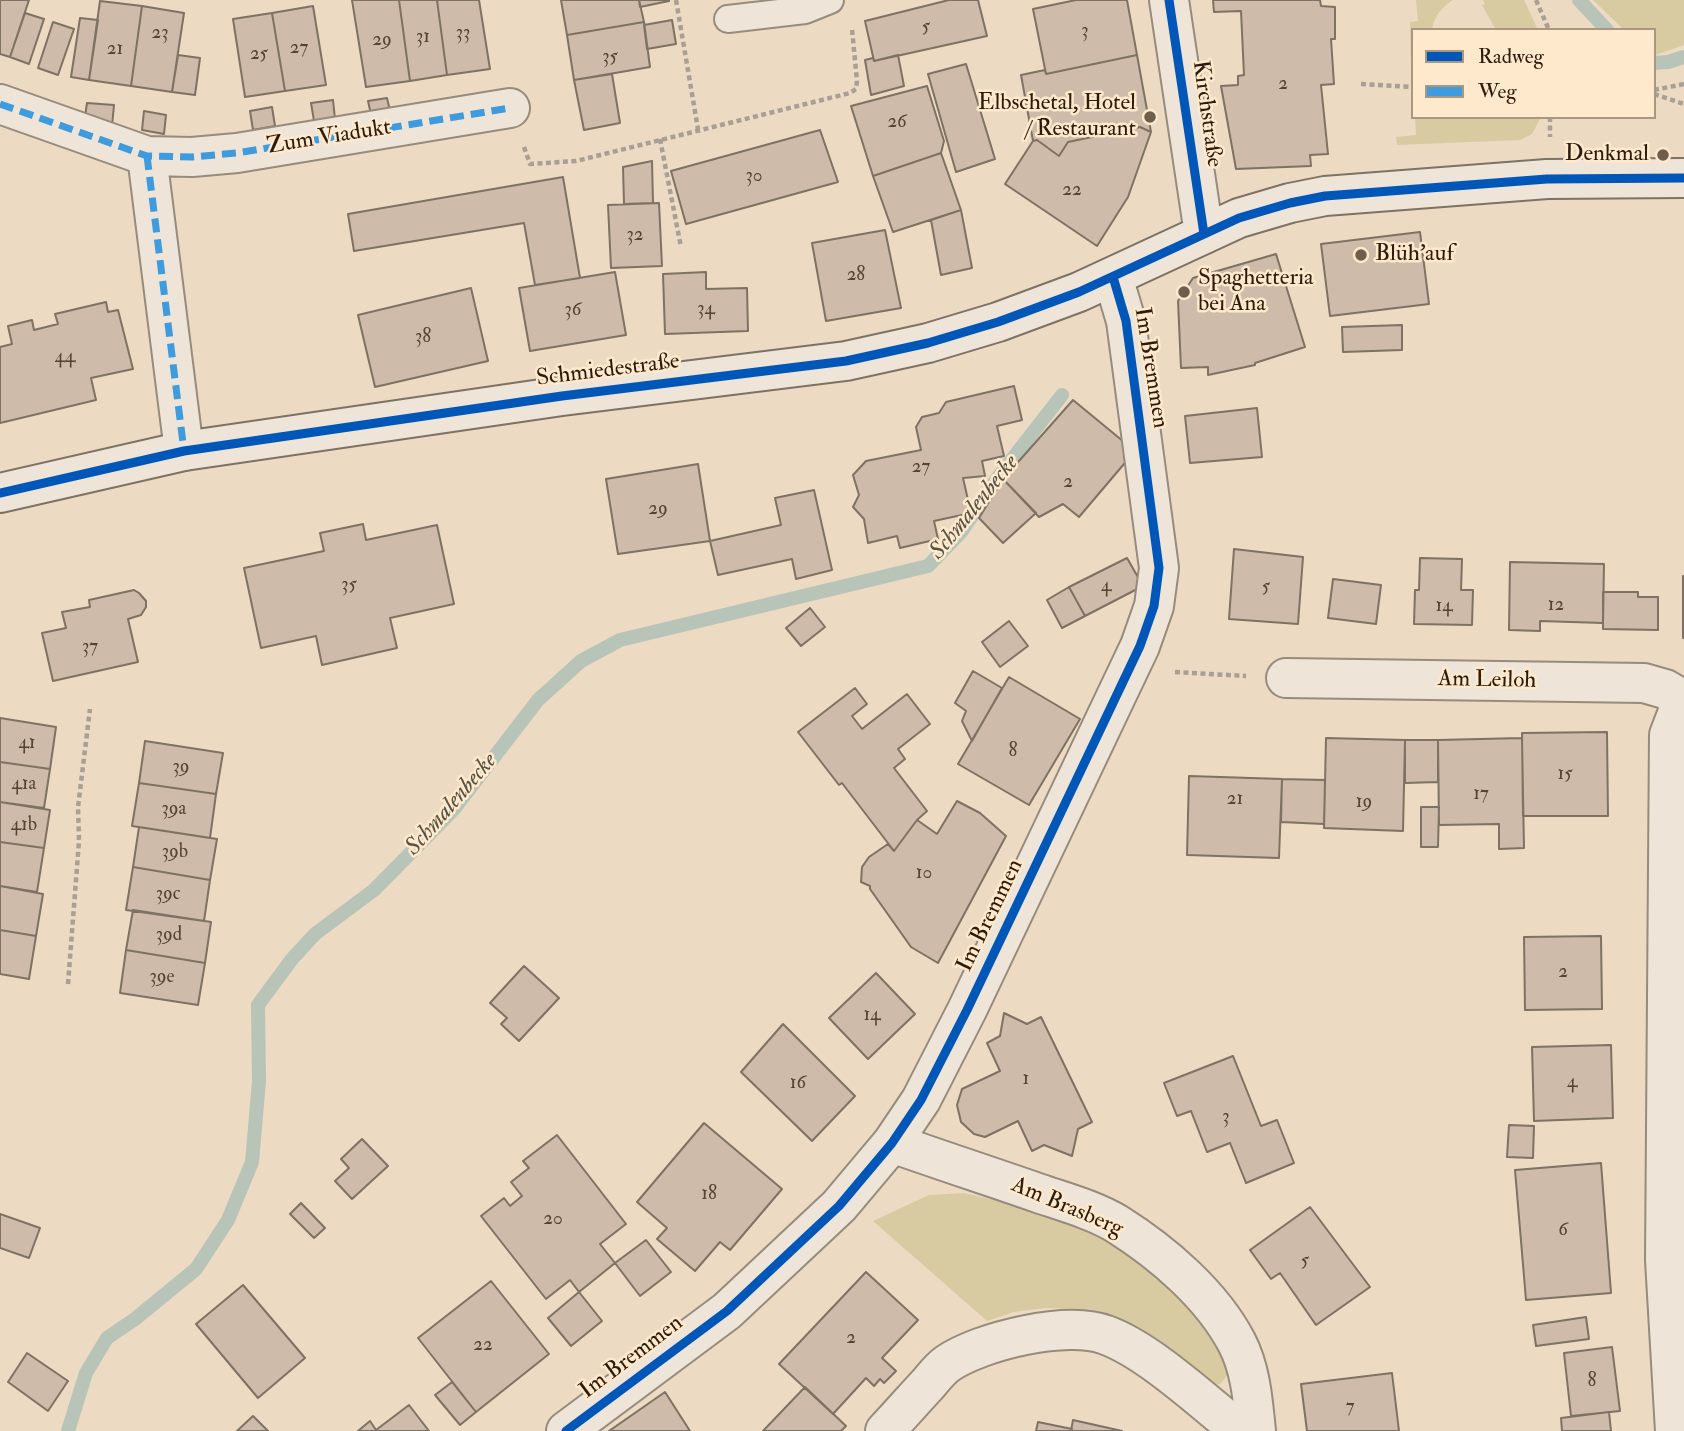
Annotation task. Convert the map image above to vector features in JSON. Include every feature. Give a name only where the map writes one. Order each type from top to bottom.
[{"type":"street","name":"Kirchstraße","points":[[1169,0],[1204,234]]},
{"type":"street","name":"Zum Viadukt","points":[[0,104],[147,156],[192,157],[237,153],[510,108]]},
{"type":"street","points":[[147,156],[184,451]]},
{"type":"street","name":"Schmiedestraße","points":[[0,493],[184,451],[562,396],[846,361],[928,343],[998,322],[1113,277],[1239,218],[1325,196],[1547,179],[1684,178]]},
{"type":"street","name":"Im Bremmen","points":[[566,1431],[727,1311],[839,1206],[892,1143],[920,1100],[967,1010],[1140,646],[1154,606],[1159,568],[1126,321],[1113,277]]},
{"type":"street","name":"Am Leiloh","points":[[1286,678],[1644,683],[1665,689],[1683,701]]},
{"type":"street","points":[[1675,1431],[1665,1260],[1669,735],[1683,701]]},
{"type":"street","name":"Am Brasberg","points":[[892,1143],[1076,1206],[1115,1223],[1151,1249],[1215,1309],[1238,1344],[1251,1383],[1256,1431]]},
{"type":"street","points":[[885,1431],[945,1365],[976,1349],[1025,1335],[1080,1330],[1107,1335],[1141,1353],[1241,1431]]},
{"type":"lane","points":[[728,19],[805,10],[830,0]]},
{"type":"path","points":[[676,0],[698,129]]},
{"type":"path","points":[[1537,1],[1548,28]]},
{"type":"path","points":[[510,108],[530,164],[576,161],[850,93],[856,89],[852,28]]},
{"type":"path","points":[[1361,84],[1411,87]]},
{"type":"path","points":[[1656,91],[1684,84]]},
{"type":"path","points":[[1656,93],[1684,104]]},
{"type":"path","points":[[660,139],[681,247]]},
{"type":"path","points":[[68,984],[79,841],[78,807],[90,709]]},
{"type":"shaded area","points":[[1416,0],[1453,0],[1439,12],[1433,28],[1411,28],[1411,65],[1410,22],[1418,21]]},
{"type":"shaded area","points":[[1483,0],[1524,0],[1537,28],[1495,28],[1482,5],[1485,4]]},
{"type":"shaded area","points":[[1593,0],[1684,0],[1684,45],[1656,55],[1656,28],[1622,28]]},
{"type":"shaded area","points":[[1415,119],[1540,119],[1532,134],[1520,140],[1397,145],[1396,137],[1416,135]]},
{"type":"shaded area","points":[[964,1193],[1029,1209],[1067,1222],[1140,1263],[1189,1306],[1208,1329],[1221,1353],[1227,1376],[1220,1384],[1209,1386],[1096,1314],[1073,1309],[1045,1308],[1014,1312],[987,1321],[873,1221],[929,1195]]},
{"type":"building","points":[[0,0],[29,0],[10,57],[0,54]]},
{"type":"building","points":[[352,0],[399,0],[410,81],[366,87]]},
{"type":"building","points":[[399,0],[437,0],[447,75],[410,81]]},
{"type":"building","points":[[437,0],[479,0],[490,69],[447,75]]},
{"type":"building","points":[[561,0],[639,0],[644,22],[567,35]]},
{"type":"building","points":[[639,0],[669,0],[669,1],[640,7]]},
{"type":"building","points":[[949,0],[978,0],[987,36],[874,61],[865,21]]},
{"type":"building","points":[[1076,0],[1127,0],[1137,55],[1046,74],[1033,9]]},
{"type":"building","points":[[1213,0],[1320,0],[1321,6],[1335,7],[1335,39],[1331,39],[1334,84],[1321,85],[1328,154],[1310,155],[1311,166],[1236,169],[1221,86],[1238,85],[1238,76],[1244,75],[1241,11],[1214,12]]},
{"type":"building","points":[[100,1],[142,6],[131,86],[89,80]]},
{"type":"building","points":[[142,6],[184,13],[172,92],[131,86]]},
{"type":"building","points":[[313,6],[326,85],[285,91],[272,13]]},
{"type":"building","points":[[25,13],[44,19],[29,64],[10,57]]},
{"type":"building","points":[[272,13],[285,91],[245,97],[233,19]]},
{"type":"building","points":[[80,18],[98,20],[89,80],[71,77]]},
{"type":"building","points":[[672,20],[676,44],[647,49],[644,25]]},
{"type":"building","points":[[53,22],[74,29],[58,75],[38,68]]},
{"type":"building","points":[[644,22],[650,67],[574,80],[567,35]]},
{"type":"building","points":[[178,55],[200,58],[195,95],[172,92]]},
{"type":"building","points":[[898,55],[904,86],[871,95],[865,60],[873,58],[874,61]]},
{"type":"building","points":[[1137,55],[1151,132],[1140,127],[1068,142],[1059,156],[1037,140],[1033,141],[1021,75],[1045,70],[1046,74]]},
{"type":"building","points":[[966,64],[995,159],[956,172],[928,74]]},
{"type":"building","points":[[612,74],[620,123],[584,130],[574,80]]},
{"type":"building","points":[[927,86],[944,141],[941,153],[873,176],[851,106]]},
{"type":"building","points":[[387,98],[391,115],[372,119],[368,101]]},
{"type":"building","points":[[333,100],[335,119],[314,121],[311,103]]},
{"type":"building","points":[[87,103],[114,105],[112,126],[84,123]]},
{"type":"building","points":[[272,107],[275,126],[253,130],[250,111]]},
{"type":"building","points":[[144,111],[166,115],[164,134],[142,130]]},
{"type":"building","points":[[1140,127],[1151,132],[1128,197],[1097,246],[1005,184],[1033,141],[1037,140],[1059,156],[1068,142]]},
{"type":"building","points":[[820,130],[838,182],[686,224],[671,171]]},
{"type":"building","points":[[941,153],[961,210],[893,232],[873,176]]},
{"type":"building","points":[[652,161],[653,203],[624,204],[623,167]]},
{"type":"building","points":[[563,177],[580,278],[535,285],[524,223],[354,251],[348,214]]},
{"type":"building","points":[[659,203],[662,266],[611,268],[608,205]]},
{"type":"building","points":[[961,210],[972,268],[941,275],[931,220]]},
{"type":"building","points":[[885,230],[901,308],[826,321],[812,243]]},
{"type":"building","points":[[1420,232],[1429,304],[1330,316],[1321,244]]},
{"type":"building","points":[[1276,254],[1305,347],[1255,365],[1208,375],[1208,367],[1181,368],[1178,301],[1193,278]]},
{"type":"building","points":[[615,272],[626,335],[530,351],[519,288]]},
{"type":"building","points":[[706,272],[706,289],[747,288],[748,331],[665,334],[663,274]]},
{"type":"building","points":[[471,288],[488,361],[375,387],[358,315]]},
{"type":"building","points":[[106,302],[108,312],[118,310],[133,369],[91,378],[96,400],[0,423],[0,347],[12,344],[8,326],[32,320],[34,330],[58,324],[55,314]]},
{"type":"building","points":[[1402,325],[1402,350],[1343,352],[1342,327]]},
{"type":"building","points":[[1014,386],[1022,420],[997,426],[1004,456],[982,461],[985,476],[963,478],[971,513],[934,521],[938,539],[900,548],[897,536],[868,543],[864,519],[853,507],[859,495],[853,475],[866,461],[921,450],[916,427],[922,417],[939,413],[946,402]]},
{"type":"building","points":[[1073,400],[1135,451],[1079,517],[1063,504],[1039,517],[1003,479]]},
{"type":"building","points":[[1257,408],[1262,457],[1190,463],[1185,416]]},
{"type":"building","points":[[698,464],[710,541],[618,554],[606,479]]},
{"type":"building","points":[[1003,479],[1036,513],[1003,543],[979,518]]},
{"type":"building","points":[[814,490],[832,570],[796,579],[792,559],[718,575],[710,541],[781,525],[775,498]]},
{"type":"building","points":[[363,524],[366,540],[437,525],[454,604],[390,618],[397,648],[322,665],[316,636],[261,648],[244,568],[324,551],[320,533]]},
{"type":"building","points":[[1234,549],[1303,557],[1298,624],[1229,619]]},
{"type":"building","points":[[1127,558],[1143,586],[1085,616],[1069,587]]},
{"type":"building","points":[[1420,558],[1462,559],[1461,590],[1473,590],[1472,625],[1414,624]]},
{"type":"building","points":[[1510,562],[1604,564],[1603,623],[1540,621],[1540,631],[1509,630]]},
{"type":"building","points":[[1684,576],[1684,638],[1683,638]]},
{"type":"building","points":[[1333,579],[1381,585],[1376,624],[1328,618]]},
{"type":"building","points":[[1069,587],[1085,616],[1062,628],[1047,600]]},
{"type":"building","points":[[134,590],[146,601],[141,615],[128,619],[138,662],[53,681],[42,633],[66,628],[62,612],[90,607],[89,600]]},
{"type":"building","points":[[1603,592],[1638,592],[1638,597],[1658,597],[1658,630],[1603,629]]},
{"type":"building","points":[[810,608],[825,627],[801,646],[786,628]]},
{"type":"building","points":[[1009,621],[1028,646],[1000,667],[982,642]]},
{"type":"building","points":[[973,671],[1002,688],[972,741],[962,721],[966,711],[955,703]]},
{"type":"building","points":[[1009,677],[1080,719],[1029,805],[958,764]]},
{"type":"building","points":[[855,688],[867,704],[852,716],[862,729],[907,694],[930,724],[898,749],[905,759],[894,768],[927,811],[894,851],[842,783],[839,785],[798,732]]},
{"type":"building","points":[[0,718],[56,727],[50,769],[0,762]]},
{"type":"building","points":[[1607,732],[1608,816],[1523,816],[1522,733]]},
{"type":"building","points":[[1326,738],[1405,740],[1403,831],[1324,828]]},
{"type":"building","points":[[1522,738],[1524,848],[1499,849],[1499,824],[1439,825],[1438,740]]},
{"type":"building","points":[[1405,740],[1438,740],[1438,782],[1405,783]]},
{"type":"building","points":[[145,741],[223,753],[216,794],[139,783]]},
{"type":"building","points":[[0,762],[50,769],[44,808],[0,802]]},
{"type":"building","points":[[1189,776],[1282,779],[1279,858],[1187,855]]},
{"type":"building","points":[[1282,779],[1325,780],[1324,824],[1281,822]]},
{"type":"building","points":[[139,783],[216,794],[210,838],[132,826]]},
{"type":"building","points":[[957,801],[980,813],[1006,836],[938,963],[911,947],[870,886],[861,882],[862,867],[869,857],[888,844],[894,851],[917,820],[937,834]]},
{"type":"building","points":[[0,802],[50,810],[44,848],[0,842]]},
{"type":"building","points":[[1421,807],[1439,807],[1438,847],[1421,847]]},
{"type":"building","points":[[139,827],[217,839],[210,880],[133,867]]},
{"type":"building","points":[[0,842],[44,848],[37,892],[0,886]]},
{"type":"building","points":[[133,867],[210,880],[204,921],[126,910]]},
{"type":"building","points":[[0,886],[43,894],[36,936],[0,930]]},
{"type":"building","points":[[133,910],[211,922],[205,963],[126,950]]},
{"type":"building","points":[[0,930],[36,936],[29,979],[0,974]]},
{"type":"building","points":[[1601,936],[1602,1009],[1525,1010],[1524,937]]},
{"type":"building","points":[[126,950],[205,963],[198,1005],[120,993]]},
{"type":"building","points":[[524,966],[559,998],[519,1041],[501,1024],[507,1018],[490,1003]]},
{"type":"building","points":[[876,973],[915,1014],[868,1059],[829,1018]]},
{"type":"building","points":[[1004,1013],[1027,1024],[1041,1017],[1092,1122],[1078,1129],[1072,1156],[1044,1145],[1032,1151],[1018,1121],[985,1137],[974,1134],[961,1122],[957,1105],[962,1089],[1000,1071],[987,1043],[1000,1036]]},
{"type":"building","points":[[783,1024],[855,1096],[812,1141],[741,1072]]},
{"type":"building","points":[[1611,1045],[1613,1118],[1534,1121],[1532,1047]]},
{"type":"building","points":[[1233,1056],[1261,1126],[1277,1120],[1294,1163],[1246,1183],[1230,1143],[1207,1152],[1191,1111],[1177,1116],[1164,1083]]},
{"type":"building","points":[[704,1123],[782,1189],[730,1250],[720,1242],[695,1271],[657,1239],[667,1228],[637,1202]]},
{"type":"building","points":[[1509,1125],[1534,1126],[1533,1158],[1507,1157]]},
{"type":"building","points":[[557,1135],[626,1224],[600,1244],[615,1263],[579,1292],[570,1280],[546,1299],[481,1216],[504,1198],[510,1206],[522,1196],[511,1182],[529,1168],[523,1161]]},
{"type":"building","points":[[362,1139],[388,1166],[352,1199],[335,1181],[349,1168],[341,1159]]},
{"type":"building","points":[[1601,1163],[1611,1293],[1526,1300],[1515,1170]]},
{"type":"building","points":[[301,1203],[325,1228],[314,1238],[290,1214]]},
{"type":"building","points":[[1310,1207],[1370,1287],[1316,1325],[1280,1273],[1271,1279],[1250,1250]]},
{"type":"building","points":[[0,1214],[40,1228],[29,1258],[0,1248]]},
{"type":"building","points":[[646,1240],[671,1272],[640,1296],[615,1263]]},
{"type":"building","points":[[866,1272],[918,1320],[882,1358],[896,1371],[884,1383],[880,1379],[874,1386],[866,1378],[833,1414],[779,1364]]},
{"type":"building","points":[[491,1281],[549,1354],[476,1412],[418,1338]]},
{"type":"building","points":[[243,1285],[305,1358],[258,1398],[196,1324]]},
{"type":"building","points":[[579,1292],[602,1321],[571,1346],[548,1318]]},
{"type":"building","points":[[1586,1317],[1589,1339],[1536,1346],[1533,1325]]},
{"type":"building","points":[[1612,1347],[1620,1411],[1571,1416],[1564,1353]]},
{"type":"building","points":[[27,1353],[68,1381],[48,1411],[8,1382]]},
{"type":"building","points":[[1392,1373],[1399,1431],[1307,1431],[1301,1384]]},
{"type":"building","points":[[452,1382],[476,1412],[460,1425],[435,1395]]},
{"type":"building","points":[[805,1387],[846,1426],[841,1431],[763,1431]]},
{"type":"building","points":[[665,1392],[690,1431],[609,1431]]},
{"type":"building","points":[[409,1405],[429,1431],[358,1431],[370,1421],[376,1430]]},
{"type":"building","points":[[1609,1412],[1611,1431],[1562,1431],[1561,1418]]},
{"type":"building","points":[[253,1416],[268,1431],[237,1431]]},
{"type":"building","points":[[1073,1420],[1122,1431],[1071,1431]]},
{"type":"building","points":[[1038,1422],[1072,1429],[1036,1431]]},
{"type":"waterway","points":[[1579,0],[1605,28]]},
{"type":"waterway","points":[[1656,63],[1684,57]]},
{"type":"waterway","name":"Schmalenbecke","points":[[68,1431],[86,1373],[107,1338],[135,1319],[196,1269],[228,1220],[252,1162],[259,1081],[258,1005],[292,959],[315,934],[374,890],[454,809],[538,700],[581,661],[620,640],[928,566],[961,532],[999,476],[1062,395]]},
{"type":"marked path","points":[[0,104],[147,156],[192,157],[237,153],[510,108]]},
{"type":"marked path","points":[[147,156],[184,451]]},
{"type":"cycle path","points":[[1169,0],[1204,234]]},
{"type":"cycle path","points":[[0,493],[184,451],[562,396],[846,361],[928,343],[998,322],[1079,292],[1239,218],[1325,196],[1547,179],[1684,178]]},
{"type":"cycle path","points":[[566,1431],[727,1311],[839,1206],[892,1143],[921,1100],[967,1010],[1140,646],[1154,606],[1159,568],[1126,321],[1113,277]]},
{"type":"place","name":"Elbschetal, Hotel / Restaurant","points":[[1150,117]]},
{"type":"place","name":"Denkmal","points":[[1663,155]]},
{"type":"place","name":"Blüh'auf","points":[[1361,255]]},
{"type":"place","name":"Spaghetteria bei Ana","points":[[1184,292]]}]
